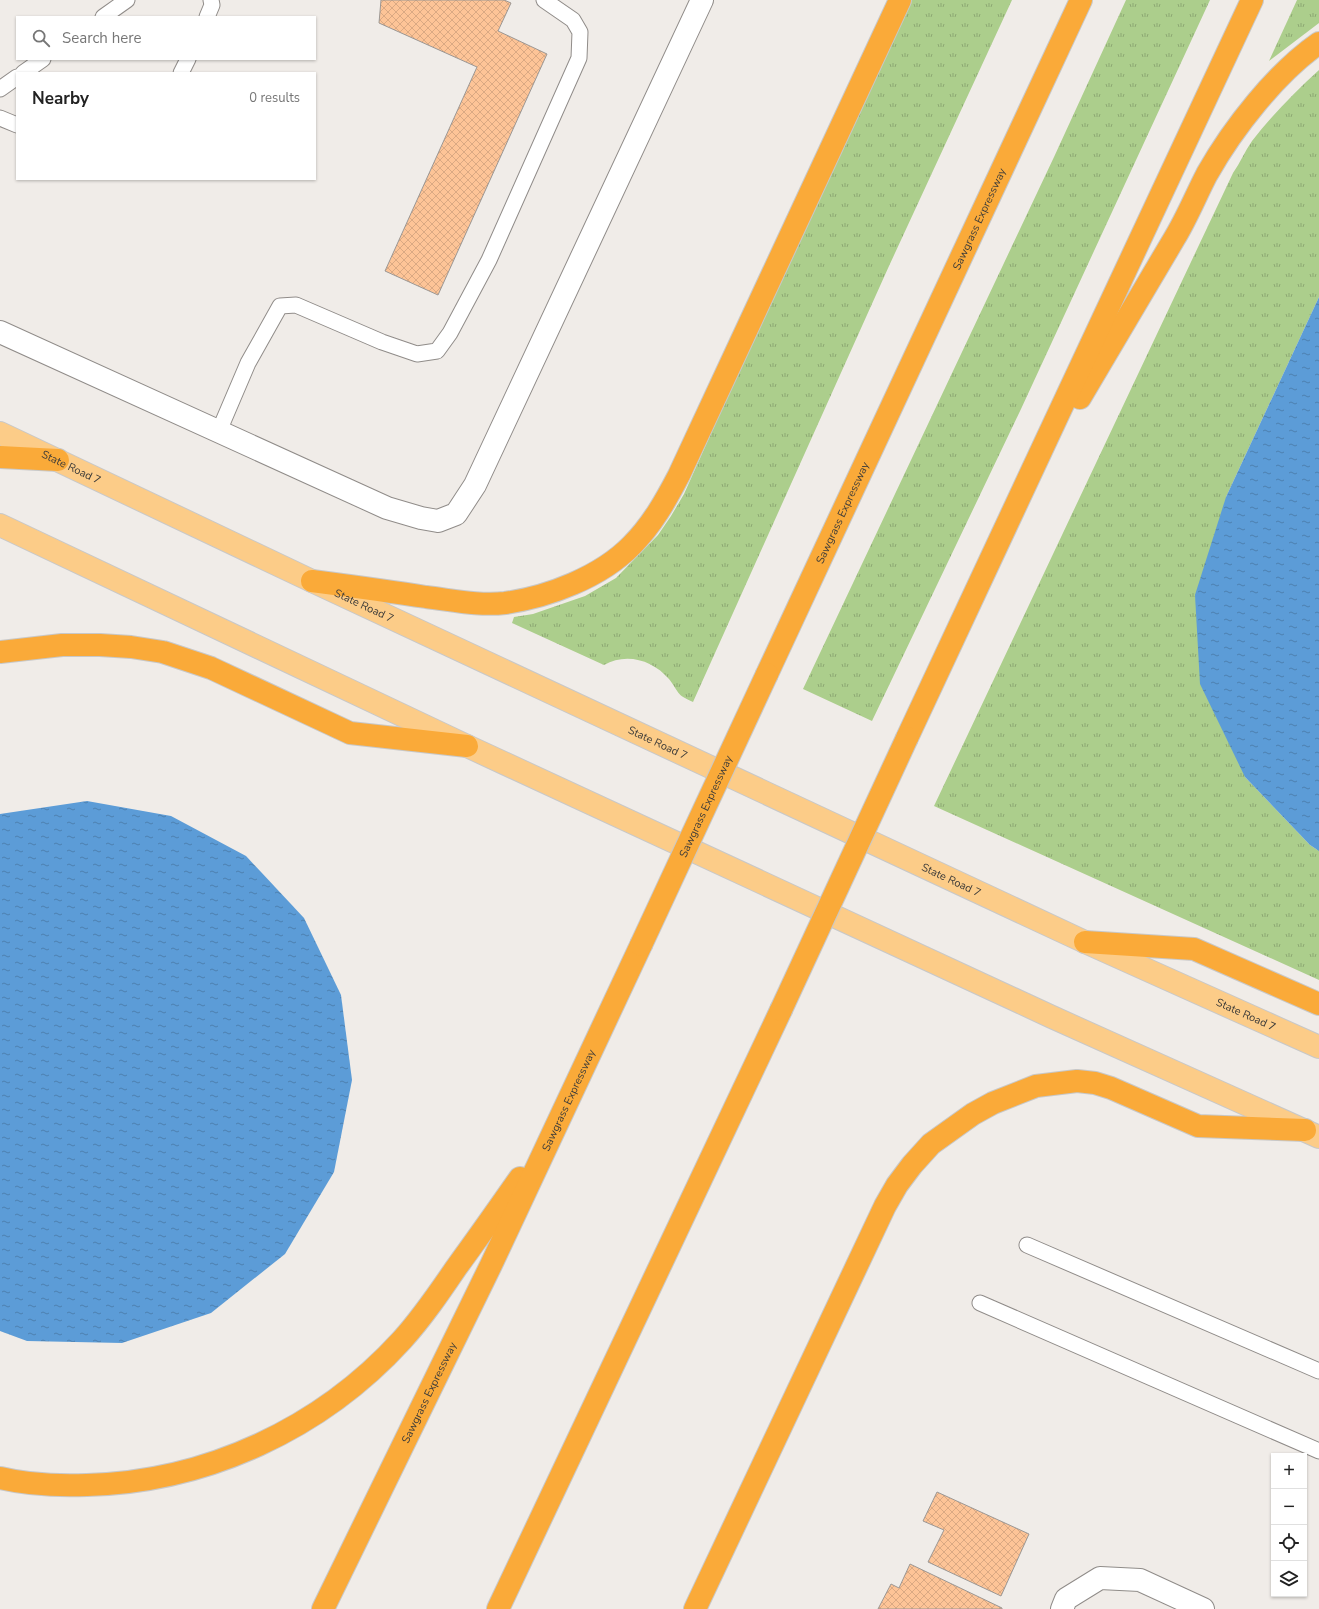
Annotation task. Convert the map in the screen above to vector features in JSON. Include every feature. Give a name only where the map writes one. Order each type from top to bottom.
[{"type":"highway","points":[[312,581],[462,602],[504,603],[555,591],[575,583],[596,572],[632,546],[657,515],[679,475],[900,0]]},
{"type":"highway","name":"Sawgrass Expressway","points":[[323,1609],[422,1408],[554,1130],[1081,0]]},
{"type":"highway","points":[[498,1609],[781,1010],[1252,0]]},
{"type":"highway","points":[[1015,508],[1176,237],[1194,199],[1224,146],[1243,119],[1290,67],[1319,43]]},
{"type":"highway","points":[[0,457],[58,460]]},
{"type":"highway","points":[[0,652],[62,645],[131,647],[163,652],[211,668],[350,733],[467,746]]},
{"type":"highway","points":[[1085,942],[1194,949],[1319,1004]]},
{"type":"highway","points":[[695,1609],[885,1206],[897,1185],[912,1165],[931,1144],[973,1114],[993,1103],[1036,1086],[1077,1081],[1095,1083],[1111,1088],[1198,1126],[1312,1134]]},
{"type":"highway","points":[[0,1478],[63,1486],[102,1485],[172,1475],[207,1465],[255,1447],[298,1424],[351,1388],[402,1340],[441,1290],[554,1130]]},
{"type":"main road","name":"State Road 7","points":[[0,433],[312,581],[1085,942],[1319,1047]]},
{"type":"main road","points":[[0,525],[467,746],[1052,1017],[1312,1134]]},
{"type":"street","points":[[0,332],[388,508],[421,518],[438,521],[456,514],[475,485],[702,0]]},
{"type":"street","points":[[1062,1609],[1066,1599],[1100,1578],[1140,1580],[1203,1609]]},
{"type":"lane","points":[[104,16],[127,0]]},
{"type":"lane","points":[[207,16],[212,5],[212,0]]},
{"type":"lane","points":[[219,431],[248,363],[280,306],[296,305],[382,342],[417,354],[437,351],[450,333],[489,260],[579,58],[580,32],[573,20],[544,0]]},
{"type":"lane","points":[[24,72],[42,60]]},
{"type":"lane","points":[[182,72],[188,60]]},
{"type":"lane","points":[[0,89],[16,78]]},
{"type":"lane","points":[[0,118],[16,125]]},
{"type":"lane","points":[[1026,1245],[1319,1371]]},
{"type":"lane","points":[[980,1303],[1319,1451]]},
{"type":"green space","points":[[910,0],[1012,0],[889,266],[693,702],[678,693],[663,672],[647,663],[639,660],[621,659],[604,665],[512,623],[514,617],[533,614],[585,596],[616,578],[658,535],[671,516],[684,494]]},
{"type":"green space","points":[[1126,0],[1210,0],[1021,409],[872,721],[803,689],[1054,157]]},
{"type":"green space","points":[[1297,0],[1319,0],[1319,23],[1269,61]]},
{"type":"green space","points":[[1319,70],[1319,297],[1226,497],[1245,777],[1310,845],[1319,851],[1319,980],[934,806],[1233,173],[1249,145],[1260,131],[1284,104]]},
{"type":"water","points":[[1319,297],[1319,851],[1310,845],[1245,777],[1200,684],[1195,595],[1226,497]]},
{"type":"water","points":[[87,801],[171,816],[246,856],[304,918],[341,995],[352,1080],[334,1172],[285,1254],[211,1313],[122,1343],[27,1341],[0,1331],[0,814]]},
{"type":"building","points":[[381,0],[504,0],[511,3],[498,31],[547,54],[438,295],[385,271],[477,67],[379,23]]},
{"type":"building","points":[[937,1492],[1029,1534],[1001,1596],[928,1562],[944,1530],[923,1521]]},
{"type":"building","points":[[910,1564],[1002,1609],[878,1609],[891,1584],[899,1588]]}]
